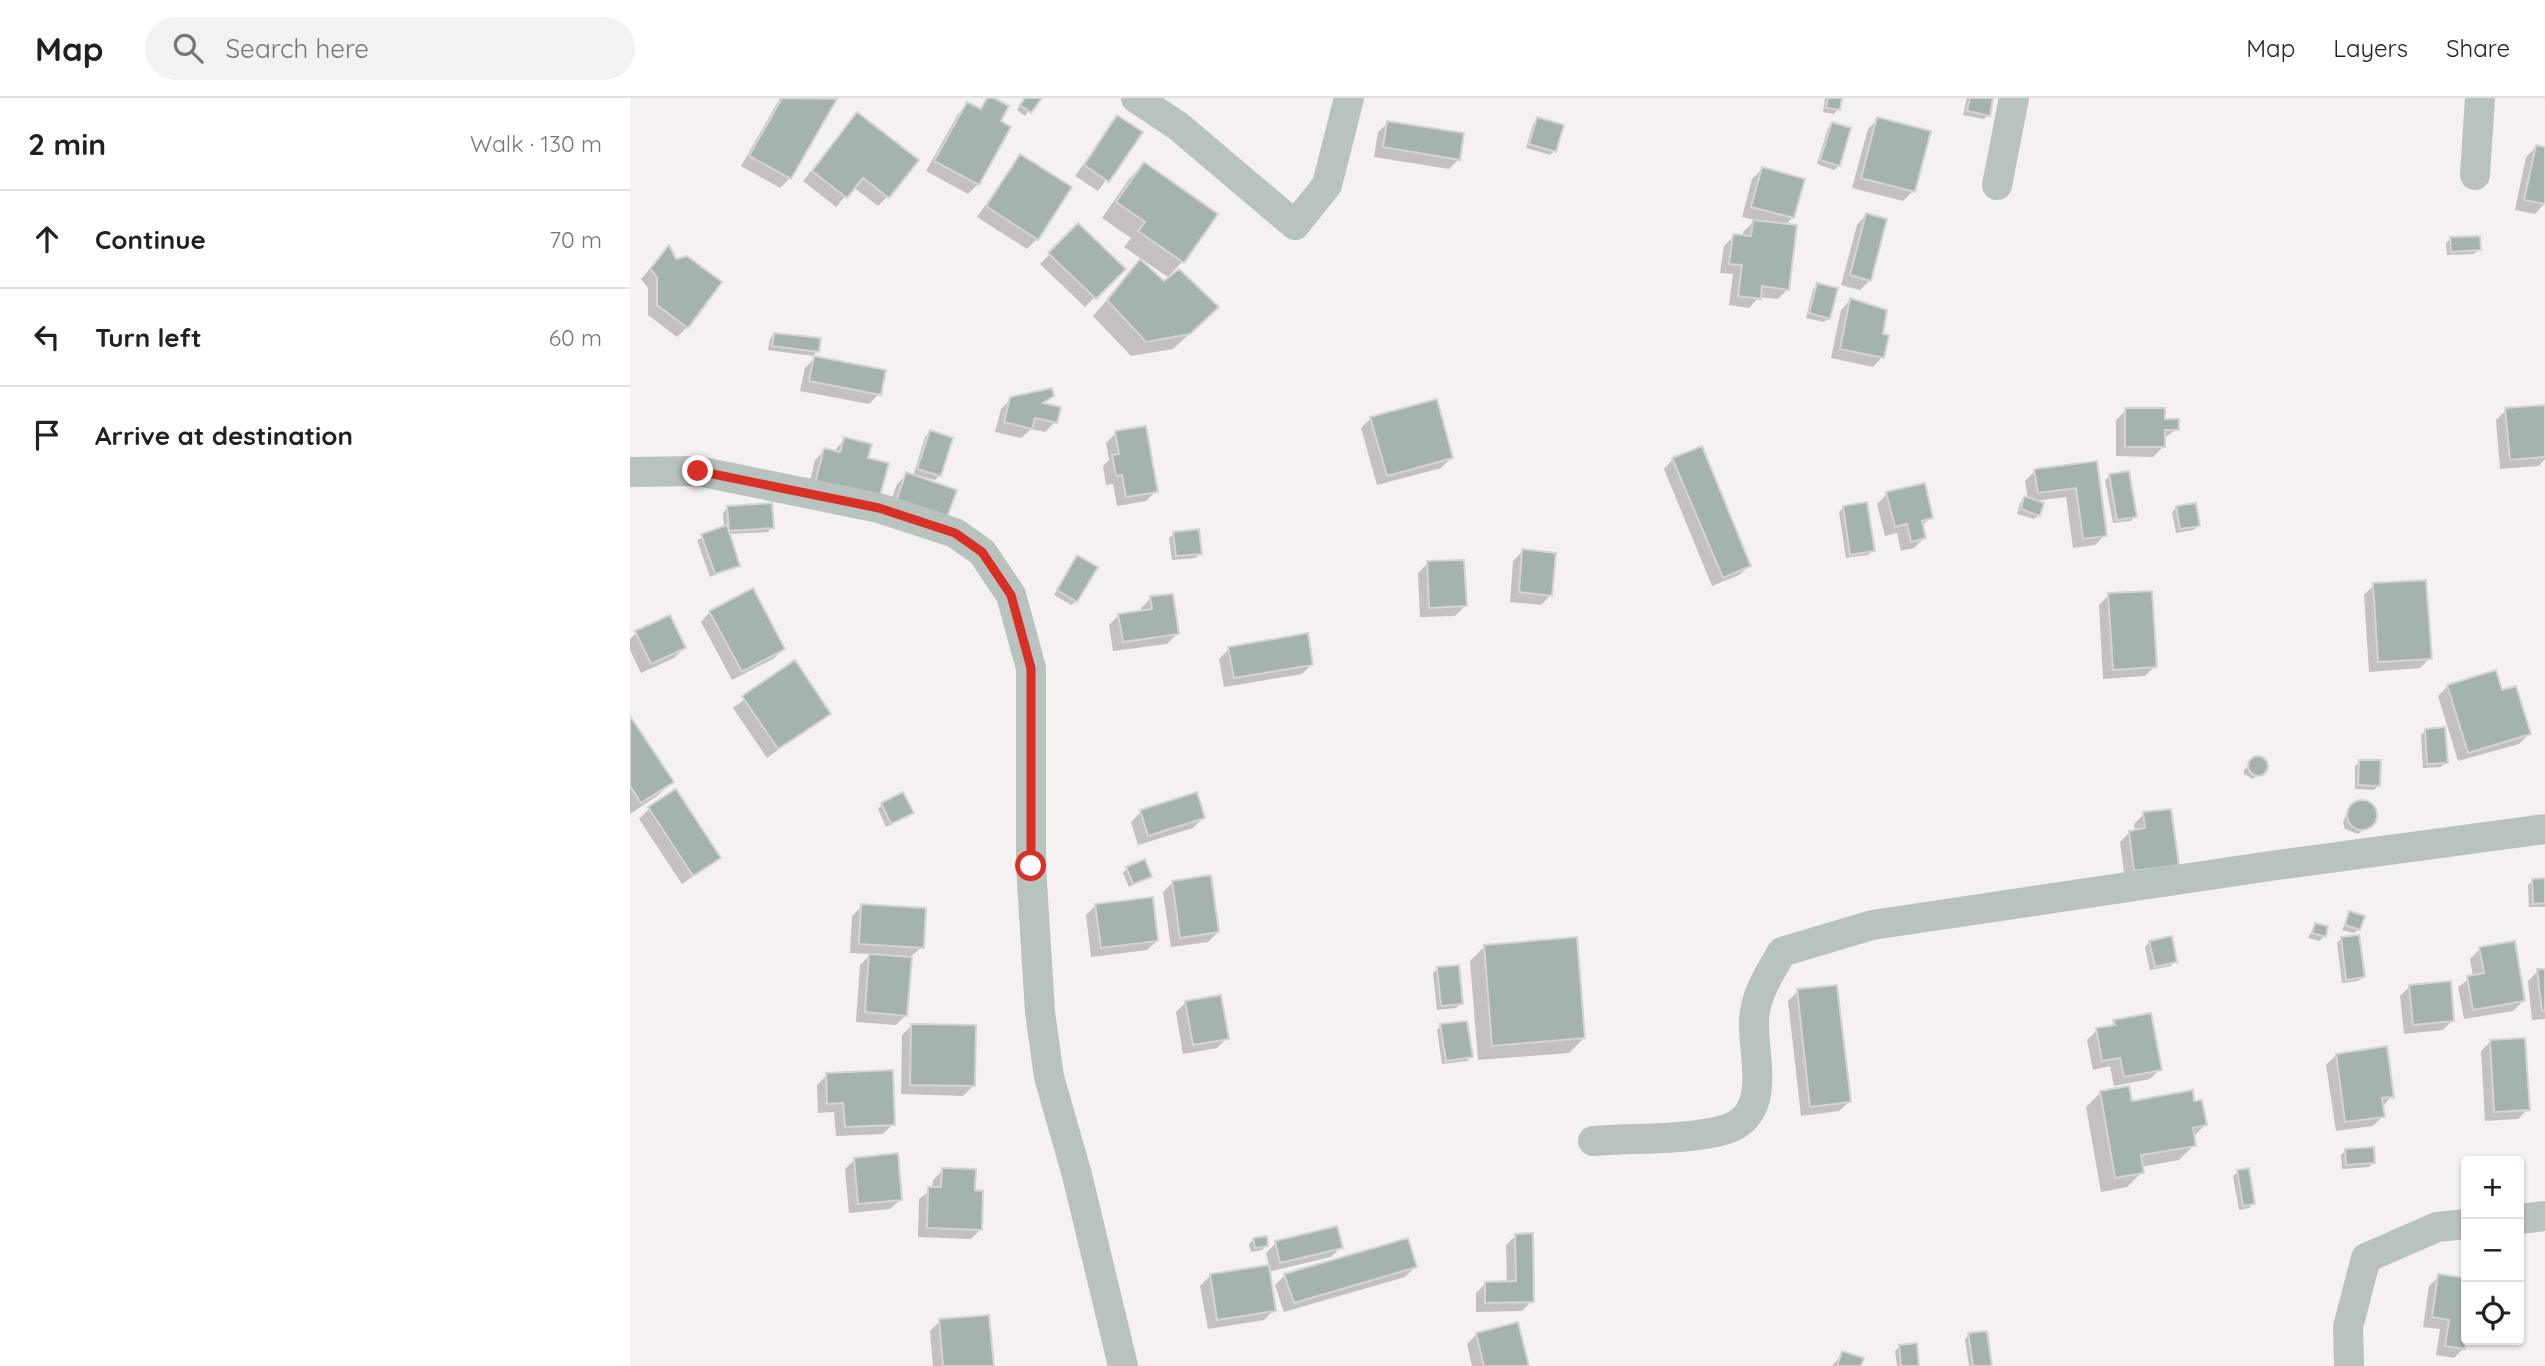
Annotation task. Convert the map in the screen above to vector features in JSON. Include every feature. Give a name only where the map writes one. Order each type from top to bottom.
[{"type":"street","points":[[1136,98],[1178,126],[1295,225],[1327,185],[1349,98]]},
{"type":"street","points":[[1997,185],[2014,98]]},
{"type":"street","points":[[2475,175],[2480,98]]},
{"type":"street","points":[[630,472],[698,471],[879,508],[955,533],[982,552],[1011,595],[1031,668],[1031,866],[1049,1077],[1099,1261],[1123,1366]]},
{"type":"street","points":[[1593,1141],[1718,1132],[1737,1124],[1753,1107],[1758,1086],[1759,1059],[1753,1025],[1761,988],[1782,952],[1872,925],[2256,868],[2545,830]]},
{"type":"street","points":[[2524,1218],[2545,1216]]},
{"type":"street","points":[[2349,1366],[2348,1327],[2366,1258],[2437,1227],[2461,1225]]},
{"type":"building","points":[[782,98],[837,99],[791,179],[749,156]]},
{"type":"building","points":[[987,98],[994,98],[1009,106],[1001,121],[1011,127],[979,185],[934,161],[967,102],[981,109]]},
{"type":"building","points":[[1025,98],[1041,99],[1031,113],[1020,105]]},
{"type":"building","points":[[1828,98],[1842,98],[1840,110],[1826,108]]},
{"type":"building","points":[[1970,98],[1993,98],[1990,116],[1967,111]]},
{"type":"building","points":[[857,112],[919,160],[889,198],[863,178],[847,198],[812,171]]},
{"type":"building","points":[[1117,115],[1143,132],[1109,182],[1084,165]]},
{"type":"building","points":[[1537,117],[1564,125],[1556,152],[1529,144]]},
{"type":"building","points":[[1877,117],[1931,131],[1915,192],[1861,178]]},
{"type":"building","points":[[1387,121],[1464,133],[1460,160],[1383,147]]},
{"type":"building","points":[[1832,122],[1851,128],[1840,166],[1820,160]]},
{"type":"building","points":[[2536,145],[2545,147],[2545,204],[2524,200]]},
{"type":"building","points":[[1020,154],[1072,187],[1038,240],[986,206]]},
{"type":"building","points":[[1144,162],[1218,214],[1184,263],[1138,231],[1145,222],[1116,202]]},
{"type":"building","points":[[1762,167],[1805,179],[1794,218],[1751,207]]},
{"type":"building","points":[[1866,213],[1887,219],[1871,281],[1850,275]]},
{"type":"building","points":[[1753,220],[1797,225],[1789,290],[1762,286],[1761,299],[1738,296],[1742,265],[1729,264],[1733,234],[1751,236]]},
{"type":"building","points":[[1078,223],[1126,269],[1096,299],[1048,253]]},
{"type":"building","points":[[2480,236],[2481,250],[2451,252],[2450,237]]},
{"type":"building","points":[[669,245],[676,259],[687,256],[722,282],[688,328],[657,305],[657,277],[650,269]]},
{"type":"building","points":[[1140,259],[1164,281],[1179,269],[1219,307],[1190,334],[1146,342],[1107,300]]},
{"type":"building","points":[[1817,283],[1838,288],[1830,319],[1809,313]]},
{"type":"building","points":[[1850,298],[1887,310],[1883,334],[1889,335],[1884,358],[1840,349]]},
{"type":"building","points":[[774,333],[821,338],[819,352],[772,346]]},
{"type":"building","points":[[814,356],[886,370],[881,395],[809,381]]},
{"type":"building","points":[[1052,388],[1054,396],[1043,403],[1061,407],[1057,423],[1035,418],[1032,429],[1004,422],[1010,397]]},
{"type":"building","points":[[1437,399],[1453,458],[1387,476],[1370,417]]},
{"type":"building","points":[[2545,405],[2545,457],[2510,460],[2505,408]]},
{"type":"building","points":[[2125,408],[2165,408],[2165,419],[2179,419],[2179,430],[2165,430],[2165,447],[2125,447]]},
{"type":"building","points":[[1146,426],[1158,492],[1126,497],[1122,475],[1116,476],[1112,455],[1119,454],[1115,431]]},
{"type":"building","points":[[930,430],[953,438],[941,476],[917,469]]},
{"type":"building","points":[[844,437],[872,444],[868,458],[889,463],[878,503],[814,487],[824,448],[840,452]]},
{"type":"building","points":[[1702,446],[1751,566],[1723,578],[1672,458]]},
{"type":"building","points":[[2097,461],[2107,536],[2083,539],[2076,488],[2038,493],[2034,469]]},
{"type":"building","points":[[2129,471],[2137,517],[2117,520],[2109,474]]},
{"type":"building","points":[[906,472],[957,490],[945,523],[895,505]]},
{"type":"building","points":[[1925,483],[1933,518],[1922,521],[1926,538],[1911,542],[1907,524],[1895,527],[1886,492]]},
{"type":"building","points":[[2024,496],[2044,503],[2040,516],[2021,509]]},
{"type":"building","points":[[1867,502],[1875,551],[1850,555],[1843,506]]},
{"type":"building","points":[[772,503],[774,528],[729,531],[727,506]]},
{"type":"building","points":[[2196,503],[2200,526],[2180,529],[2176,506]]},
{"type":"building","points":[[727,525],[740,566],[715,574],[701,534]]},
{"type":"building","points":[[1199,529],[1202,554],[1176,556],[1173,532]]},
{"type":"building","points":[[1522,549],[1556,553],[1552,596],[1519,592]]},
{"type":"building","points":[[1077,555],[1098,567],[1077,602],[1057,590]]},
{"type":"building","points":[[1464,560],[1467,606],[1429,608],[1427,561]]},
{"type":"building","points":[[2426,580],[2432,659],[2378,662],[2373,583]]},
{"type":"building","points":[[753,588],[785,649],[742,672],[709,611]]},
{"type":"building","points":[[2152,591],[2157,667],[2113,670],[2108,593]]},
{"type":"building","points":[[1173,594],[1179,634],[1123,642],[1118,614],[1152,609],[1150,596]]},
{"type":"building","points":[[670,615],[686,648],[651,664],[635,631]]},
{"type":"building","points":[[1308,633],[1313,665],[1234,678],[1228,647]]},
{"type":"building","points":[[795,660],[831,714],[778,749],[742,696]]},
{"type":"building","points":[[2496,670],[2502,690],[2516,686],[2531,734],[2468,753],[2447,685]]},
{"type":"building","points":[[630,716],[674,782],[641,803],[630,786]]},
{"type":"building","points":[[2445,727],[2448,763],[2427,764],[2425,729]]},
{"type":"building","points":[[2258,756],[2265,759],[2268,766],[2265,773],[2258,776],[2251,773],[2248,766],[2251,759]]},
{"type":"building","points":[[2359,760],[2381,760],[2380,786],[2358,785]]},
{"type":"building","points":[[676,789],[721,858],[693,876],[648,807]]},
{"type":"building","points":[[903,792],[914,813],[891,824],[881,803]]},
{"type":"building","points":[[1197,792],[1205,818],[1148,836],[1140,810]]},
{"type":"building","points":[[2362,800],[2373,804],[2377,815],[2373,826],[2362,830],[2351,826],[2347,815],[2351,804]]},
{"type":"building","points":[[2171,809],[2179,865],[2134,871],[2129,831],[2145,828],[2143,812]]},
{"type":"building","points":[[1145,859],[1152,877],[1133,884],[1126,867]]},
{"type":"building","points":[[1211,875],[1219,932],[1180,938],[1172,881]]},
{"type":"building","points":[[2545,878],[2545,903],[2533,904],[2532,879]]},
{"type":"building","points":[[1153,897],[1158,941],[1101,948],[1095,904]]},
{"type":"building","points":[[861,904],[926,908],[924,948],[859,944]]},
{"type":"building","points":[[2349,911],[2365,916],[2360,930],[2345,925]]},
{"type":"building","points":[[2315,923],[2328,926],[2326,937],[2312,933]]},
{"type":"building","points":[[2359,935],[2365,977],[2346,980],[2341,937]]},
{"type":"building","points":[[2172,936],[2177,962],[2155,967],[2149,941]]},
{"type":"building","points":[[1577,937],[1585,1038],[1492,1046],[1484,945]]},
{"type":"building","points":[[2515,941],[2525,1001],[2473,1010],[2467,976],[2484,973],[2479,947]]},
{"type":"building","points":[[869,954],[912,957],[907,1016],[865,1012]]},
{"type":"building","points":[[1459,965],[1463,1004],[1441,1006],[1437,967]]},
{"type":"building","points":[[2537,969],[2545,969],[2545,1011],[2542,1011]]},
{"type":"building","points":[[2451,981],[2454,1021],[2413,1025],[2409,985]]},
{"type":"building","points":[[1837,985],[1851,1102],[1810,1107],[1797,989]]},
{"type":"building","points":[[1221,995],[1229,1039],[1193,1045],[1185,1001]]},
{"type":"building","points":[[2151,1013],[2162,1070],[2124,1077],[2120,1058],[2102,1061],[2096,1028],[2115,1025],[2113,1020]]},
{"type":"building","points":[[1467,1021],[1473,1057],[1446,1061],[1440,1024]]},
{"type":"building","points":[[911,1024],[976,1025],[975,1086],[910,1085]]},
{"type":"building","points":[[2525,1038],[2530,1110],[2494,1112],[2490,1040]]},
{"type":"building","points":[[2387,1046],[2394,1097],[2382,1098],[2385,1117],[2345,1122],[2336,1054]]},
{"type":"building","points":[[893,1070],[895,1125],[845,1127],[843,1103],[827,1104],[826,1073]]},
{"type":"building","points":[[2129,1086],[2132,1101],[2193,1090],[2194,1101],[2202,1100],[2207,1125],[2193,1128],[2196,1146],[2141,1155],[2144,1173],[2115,1178],[2100,1091]]},
{"type":"building","points":[[2374,1147],[2375,1163],[2346,1165],[2345,1149]]},
{"type":"building","points":[[898,1153],[902,1200],[858,1204],[854,1158]]},
{"type":"building","points":[[942,1168],[976,1169],[975,1190],[983,1191],[982,1230],[927,1228],[928,1187],[941,1187]]},
{"type":"building","points":[[2249,1168],[2255,1204],[2243,1206],[2237,1170]]},
{"type":"building","points":[[1337,1226],[1343,1248],[1280,1263],[1275,1241]]},
{"type":"building","points":[[1533,1233],[1534,1302],[1485,1303],[1485,1282],[1516,1281],[1515,1234]]},
{"type":"building","points":[[1267,1236],[1268,1246],[1255,1248],[1253,1238]]},
{"type":"building","points":[[1408,1238],[1417,1267],[1294,1303],[1284,1274]]},
{"type":"building","points":[[1269,1265],[1276,1311],[1217,1320],[1210,1274]]},
{"type":"building","points":[[2438,1274],[2461,1277],[2461,1345],[2465,1345],[2465,1349],[2445,1346],[2449,1320],[2432,1317]]},
{"type":"building","points":[[989,1315],[994,1366],[943,1366],[939,1319]]},
{"type":"building","points":[[1518,1322],[1529,1366],[1484,1366],[1476,1333]]},
{"type":"building","points":[[1987,1331],[1992,1366],[1973,1366],[1968,1333]]},
{"type":"building","points":[[1917,1343],[1919,1366],[1901,1366],[1899,1345]]},
{"type":"building","points":[[1842,1351],[1864,1358],[1861,1366],[1837,1366]]},
{"type":"route","points":[[698,471],[879,508],[955,533],[982,552],[1011,595],[1031,668],[1031,866]]}]
